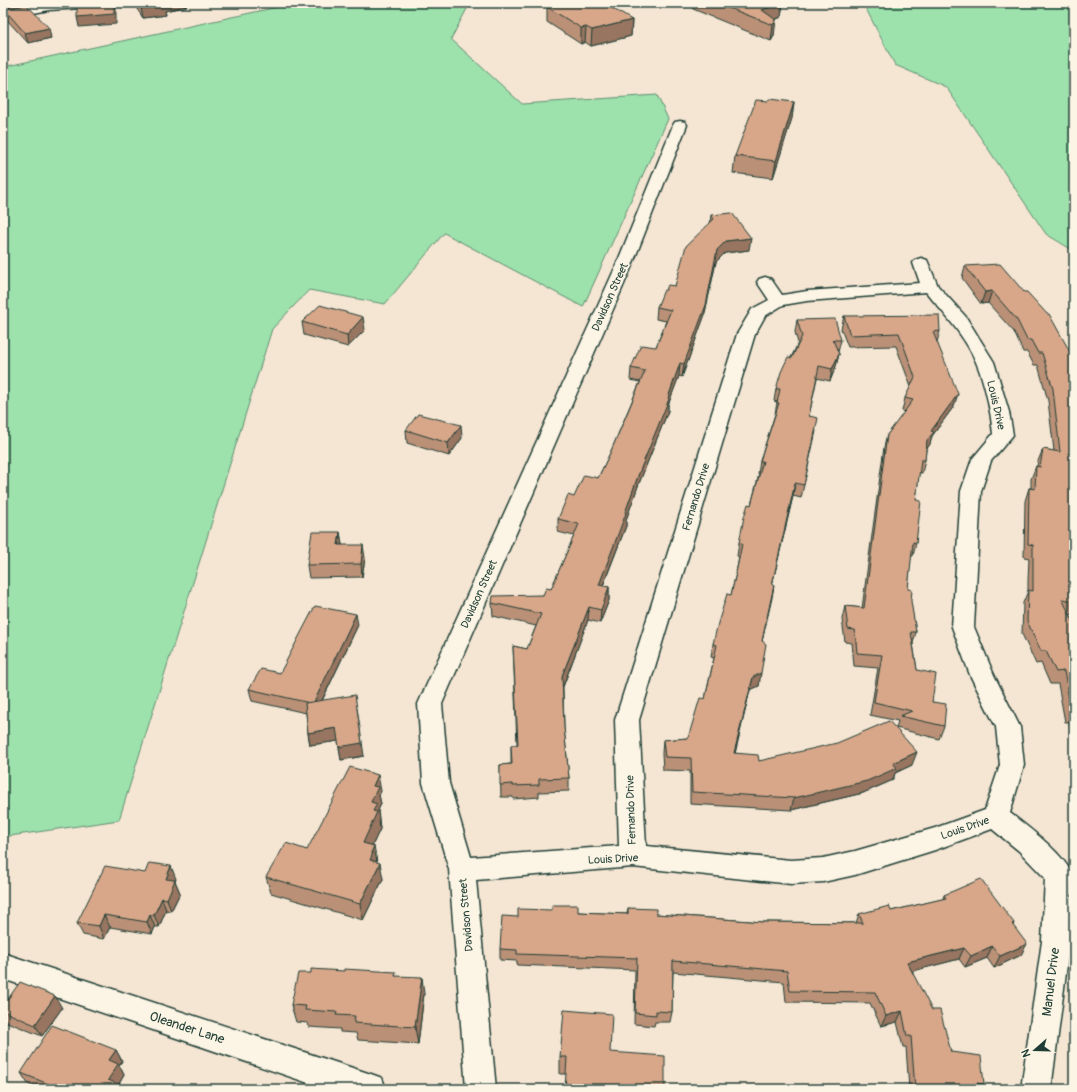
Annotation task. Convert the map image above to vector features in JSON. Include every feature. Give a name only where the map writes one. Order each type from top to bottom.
[{"type":"street","points":[[3,15],[49,6],[100,3]]},
{"type":"street","name":"Davidson Street","points":[[481,1089],[462,869],[436,783],[430,704],[623,268],[680,125]]},
{"type":"street","name":"Louis Drive","points":[[462,869],[633,856],[791,872],[823,870],[855,863],[935,839],[996,817],[1012,765],[1008,727],[982,676],[963,627],[971,491],[982,459],[1003,435],[1000,412],[985,362],[960,321],[930,287],[921,263]]},
{"type":"street","points":[[765,282],[778,301]]},
{"type":"street","name":"Fernando Drive","points":[[633,856],[627,720],[746,334],[758,313],[778,301],[807,296],[930,287]]},
{"type":"street","name":"Manuel Drive","points":[[996,817],[1067,874],[1056,941],[1038,1082],[1040,1089]]},
{"type":"street","name":"Oleander Lane","points":[[3,966],[371,1089]]},
{"type":"green space","points":[[296,3],[470,3],[451,39],[522,104],[657,95],[668,119],[583,307],[444,233],[385,304],[309,290],[272,329],[119,820],[3,837],[3,67]]},
{"type":"green space","points":[[866,3],[1074,3],[1074,251],[1046,234],[946,87],[895,65],[864,5]]},
{"type":"building","points":[[77,3],[114,3],[114,14],[77,17]]},
{"type":"building","points":[[137,3],[163,3],[164,5],[141,8]]},
{"type":"building","points":[[565,3],[603,3],[632,20],[592,30],[586,27],[581,28],[547,7]]},
{"type":"building","points":[[716,3],[781,3],[762,10],[776,20],[773,25]]},
{"type":"building","points":[[27,5],[49,28],[25,33],[4,9]]},
{"type":"building","points":[[769,99],[794,102],[776,161],[735,156],[756,100],[768,101]]},
{"type":"building","points":[[732,213],[751,238],[726,241],[717,250],[706,305],[684,364],[680,363],[668,398],[669,399],[639,473],[626,513],[599,585],[609,587],[601,610],[589,607],[562,676],[564,727],[569,778],[539,779],[539,785],[500,785],[500,765],[512,764],[511,745],[518,745],[513,646],[527,649],[541,614],[492,603],[493,596],[543,595],[546,588],[551,589],[579,524],[558,519],[568,495],[574,497],[584,475],[598,478],[611,451],[645,371],[631,368],[641,345],[656,347],[671,310],[657,307],[664,290],[666,290],[668,285],[675,286],[686,246],[714,219],[711,215]]},
{"type":"building","points":[[1000,264],[1024,292],[1027,292],[1047,314],[1049,314],[1074,359],[1074,601],[1062,599],[1074,623],[1074,709],[1071,709],[1064,671],[1056,672],[1046,651],[1041,651],[1027,621],[1028,590],[1033,591],[1033,545],[1028,544],[1029,488],[1035,489],[1036,466],[1040,467],[1043,449],[1060,452],[1053,389],[1042,353],[1038,353],[1031,340],[1027,340],[1017,320],[992,291],[985,292],[965,266]]},
{"type":"building","points":[[320,305],[363,317],[347,335],[302,322]]},
{"type":"building","points":[[939,315],[940,331],[933,332],[958,394],[931,431],[934,432],[927,440],[925,460],[921,460],[916,500],[921,501],[916,543],[913,542],[908,589],[912,590],[911,601],[916,632],[911,632],[917,670],[936,674],[932,702],[946,704],[944,726],[900,716],[912,711],[874,702],[882,655],[857,653],[855,630],[848,629],[845,606],[864,608],[887,435],[913,400],[905,398],[915,377],[899,333],[850,335],[844,316]]},
{"type":"building","points":[[835,319],[841,340],[833,340],[839,354],[832,369],[819,366],[809,416],[818,418],[804,485],[795,483],[772,585],[774,585],[762,641],[766,644],[761,673],[753,677],[734,753],[758,755],[759,761],[837,743],[889,721],[917,752],[893,763],[897,768],[867,781],[794,798],[692,792],[691,758],[665,757],[663,740],[688,738],[700,698],[705,699],[717,645],[713,644],[718,623],[727,594],[731,595],[736,573],[742,544],[739,543],[744,517],[748,504],[751,505],[763,461],[760,461],[779,403],[777,403],[780,389],[776,389],[781,372],[788,357],[792,358],[802,336],[797,320]]},
{"type":"building","points":[[418,414],[461,425],[448,443],[406,430]]},
{"type":"building","points":[[312,532],[340,532],[338,545],[363,545],[361,564],[307,565]]},
{"type":"building","points":[[315,606],[356,614],[314,702],[310,703],[249,689],[261,669],[280,673]]},
{"type":"building","points":[[355,695],[362,743],[339,747],[336,728],[308,733],[305,703]]},
{"type":"building","points":[[350,767],[378,775],[373,786],[378,787],[371,802],[377,804],[373,811],[377,812],[363,843],[374,846],[370,860],[380,863],[360,904],[266,877],[286,843],[307,850]]},
{"type":"building","points":[[149,863],[171,866],[166,879],[175,880],[167,899],[162,898],[154,915],[150,915],[147,922],[104,915],[99,926],[77,923],[105,866],[145,873]]},
{"type":"building","points":[[981,879],[1014,923],[1012,924],[1027,944],[1000,956],[992,946],[971,956],[964,948],[907,962],[932,1010],[940,1010],[951,1052],[981,1056],[984,1084],[977,1083],[978,1089],[915,1089],[911,1036],[907,1036],[902,1011],[886,1016],[875,992],[790,991],[787,971],[673,961],[672,1012],[656,1011],[656,1015],[635,1013],[637,958],[517,954],[517,950],[500,949],[502,916],[518,917],[518,909],[552,910],[552,905],[578,905],[578,912],[628,914],[628,908],[656,909],[656,914],[763,922],[863,923],[859,914],[889,906],[891,911],[946,898],[944,895]]},
{"type":"building","points":[[311,969],[396,972],[395,976],[422,977],[415,1027],[354,1023],[355,1016],[336,1015],[337,1012],[305,1010],[306,1006],[291,1005],[298,973],[311,973]]},
{"type":"building","points":[[20,982],[55,996],[35,1025],[3,1011],[3,1006]]},
{"type":"building","points":[[564,1010],[612,1014],[610,1052],[665,1056],[665,1089],[565,1089],[567,1057],[560,1057]]},
{"type":"building","points":[[52,1025],[116,1050],[109,1060],[118,1064],[108,1080],[131,1089],[61,1089],[21,1073]]}]
